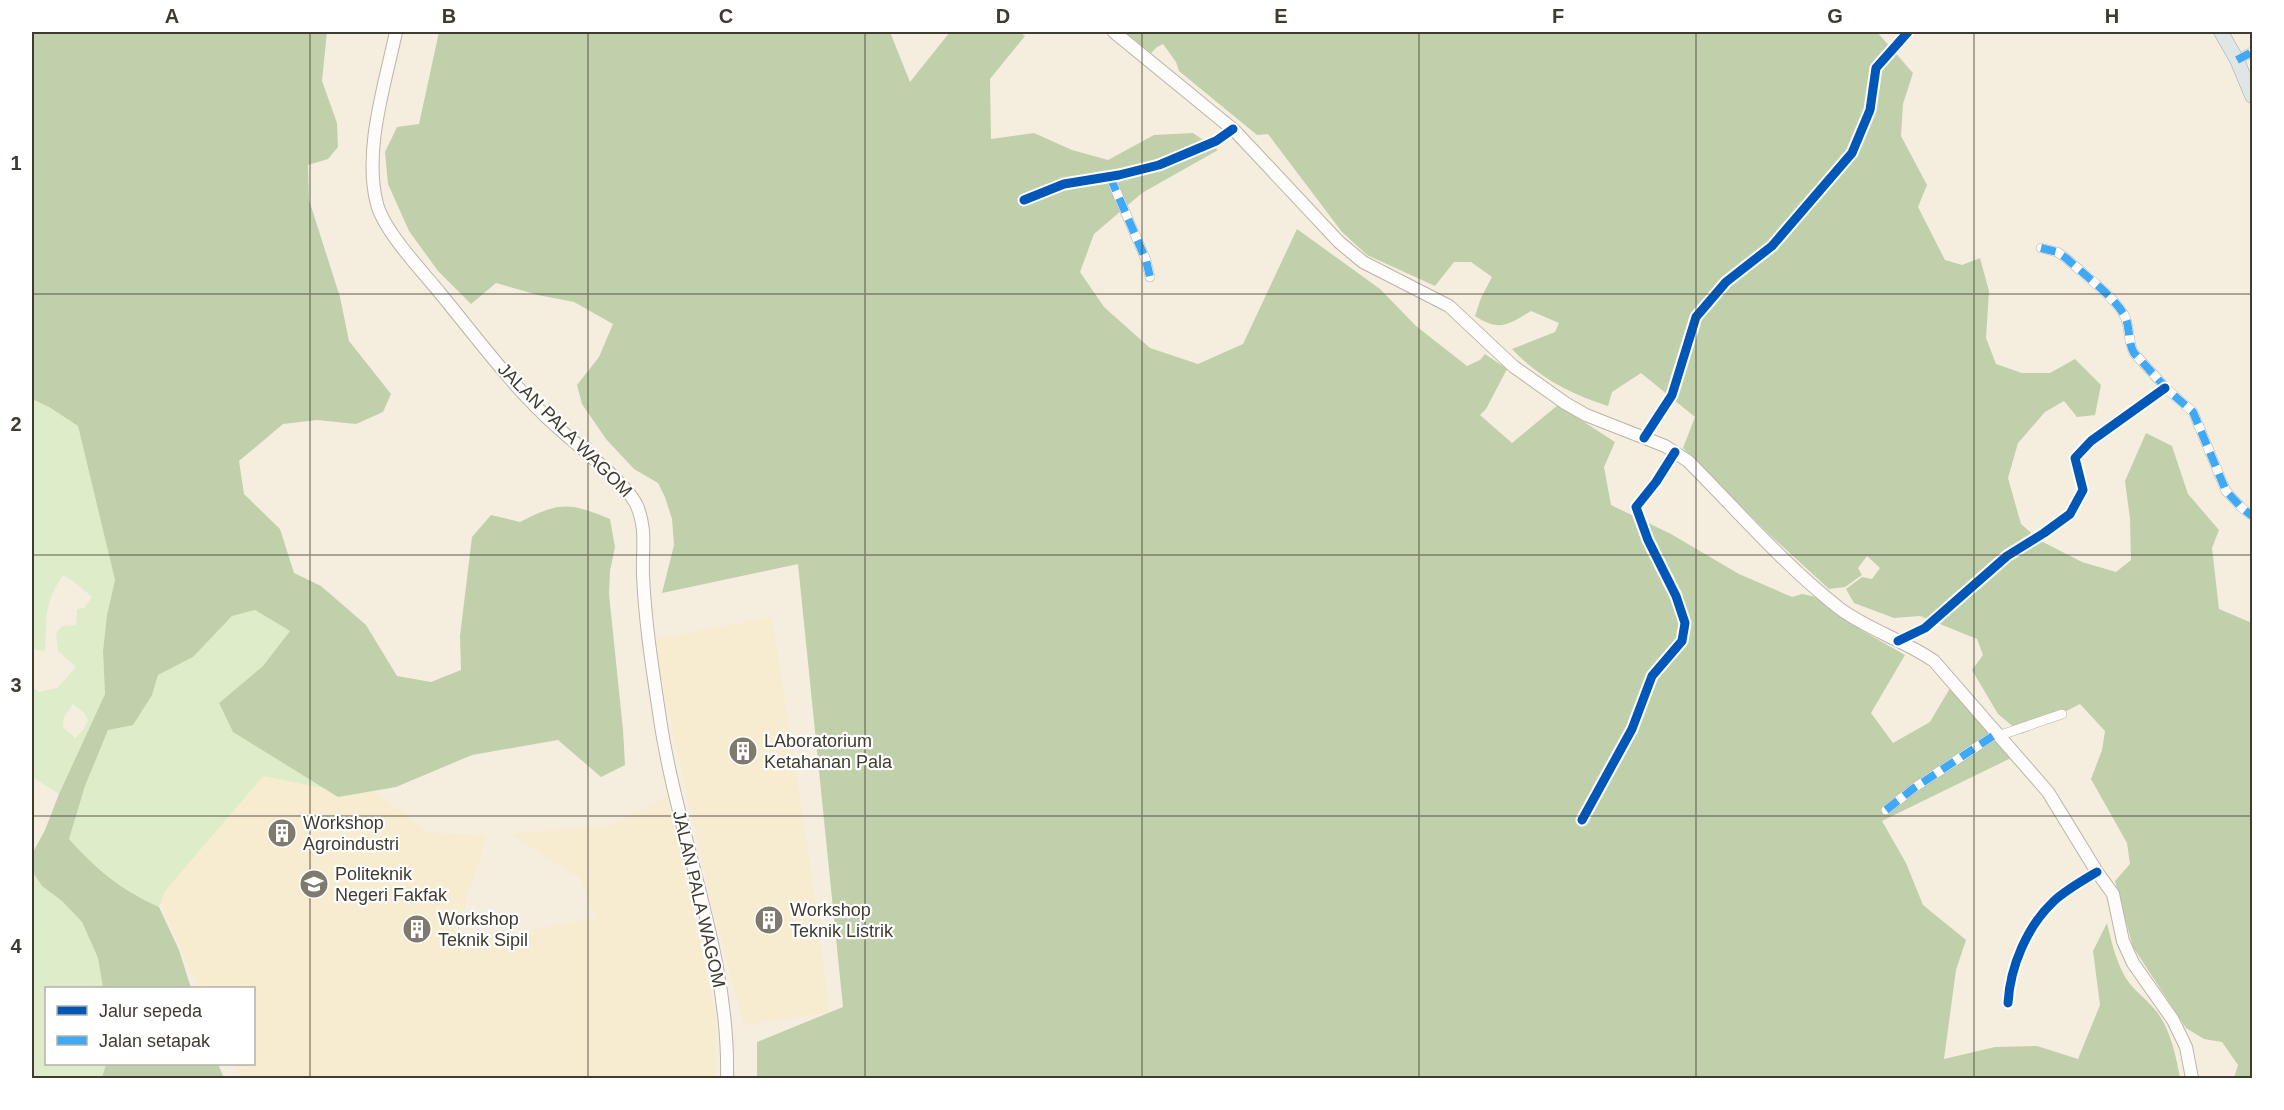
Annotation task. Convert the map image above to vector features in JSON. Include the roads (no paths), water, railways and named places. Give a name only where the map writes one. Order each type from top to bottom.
[{"type":"main road","name":"JALAN PALA WAGOM","points":[[396,32],[379,108],[374,149],[375,189],[381,215],[415,262],[520,390],[619,483],[631,496],[639,510],[644,532],[643,574],[660,720],[677,805],[702,896],[719,980],[728,1047],[727,1078]]},
{"type":"main road","points":[[1114,32],[1233,129],[1357,259],[1449,306],[1513,366],[1565,404],[1675,452],[1688,461],[1781,556],[1823,595],[1857,621],[1919,651],[1934,661],[2048,792],[2097,872],[2114,894],[2123,940],[2133,963],[2164,1005],[2180,1033],[2186,1047],[2192,1078]]},
{"type":"main road","points":[[2221,32],[2253,96]]},
{"type":"street","points":[[1644,438],[1672,394],[1696,317],[1726,282],[1772,246],[1852,153],[1870,110],[1876,68],[1908,32]]},
{"type":"street","points":[[2237,60],[2253,52]]},
{"type":"street","points":[[1024,200],[1064,184],[1110,177],[1158,165],[1216,141],[1233,129]]},
{"type":"street","points":[[1110,177],[1146,260],[1150,277]]},
{"type":"street","points":[[2041,248],[2057,252],[2066,258],[2117,304],[2125,317],[2132,348],[2165,388],[2193,412],[2226,491],[2253,516]]},
{"type":"street","points":[[1898,641],[1925,628],[2007,556],[2070,514],[2083,490],[2075,458],[2091,441],[2165,388]]},
{"type":"street","points":[[1582,820],[1632,729],[1652,676],[1682,641],[1685,622],[1676,596],[1648,540],[1636,507],[1656,482],[1675,452]]},
{"type":"street","points":[[1886,810],[1914,788],[1997,735],[2062,714]]},
{"type":"street","points":[[2008,1003],[2009,982],[2022,949],[2042,914],[2060,896],[2097,872]]},
{"type":"place","name":"LAboratorium Ketahanan Pala","points":[[743,751]]},
{"type":"place","name":"Workshop Agroindustri","points":[[282,833]]},
{"type":"place","name":"Politeknik Negeri Fakfak","points":[[314,884]]},
{"type":"place","name":"Workshop Teknik Listrik","points":[[769,920]]},
{"type":"place","name":"Workshop Teknik Sipil","points":[[417,929]]}]
